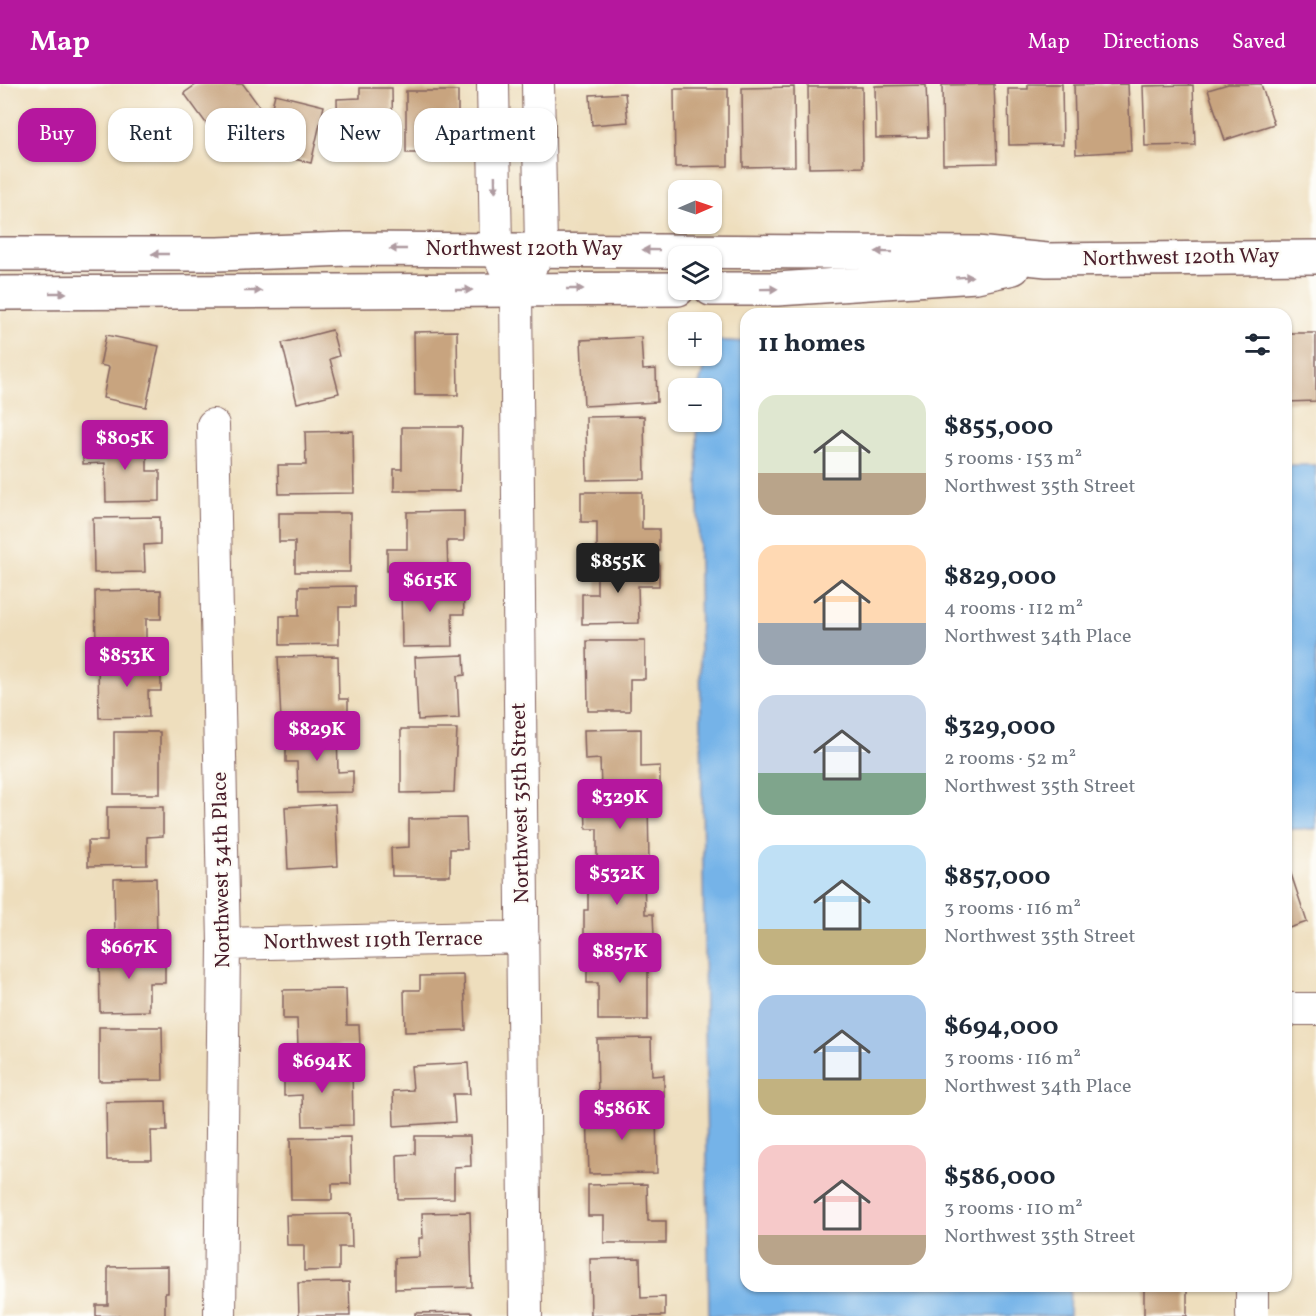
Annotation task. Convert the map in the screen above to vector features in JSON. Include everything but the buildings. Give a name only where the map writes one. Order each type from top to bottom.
[{"type":"street","name":"Northwest 35th Street","points":[[493,84],[496,249],[516,290],[526,1316]]},
{"type":"street","points":[[516,290],[541,249],[538,84]]},
{"type":"street","name":"Northwest 120th Way","points":[[0,254],[541,249],[976,253],[1047,260],[1316,256]]},
{"type":"street","name":"Northwest 120th Way","points":[[722,289],[777,289],[976,276],[1047,260]]},
{"type":"street","name":"Northwest 120th Way","points":[[0,293],[668,289]]},
{"type":"street","name":"Northwest 34th Place","points":[[213,425],[224,944],[220,1316]]},
{"type":"street","name":"Northwest 119th Terrace","points":[[224,944],[523,938]]},
{"type":"street","points":[[1292,1009],[1316,1009]]},
{"type":"street","points":[[1252,1292],[1252,1316]]},
{"type":"water","points":[[722,341],[740,342],[740,1292],[1070,1292],[1069,1316],[709,1316],[697,432],[722,432],[722,378],[701,378],[704,366],[722,366]]},
{"type":"water","points":[[1292,465],[1316,465],[1316,829],[1292,829]]}]
